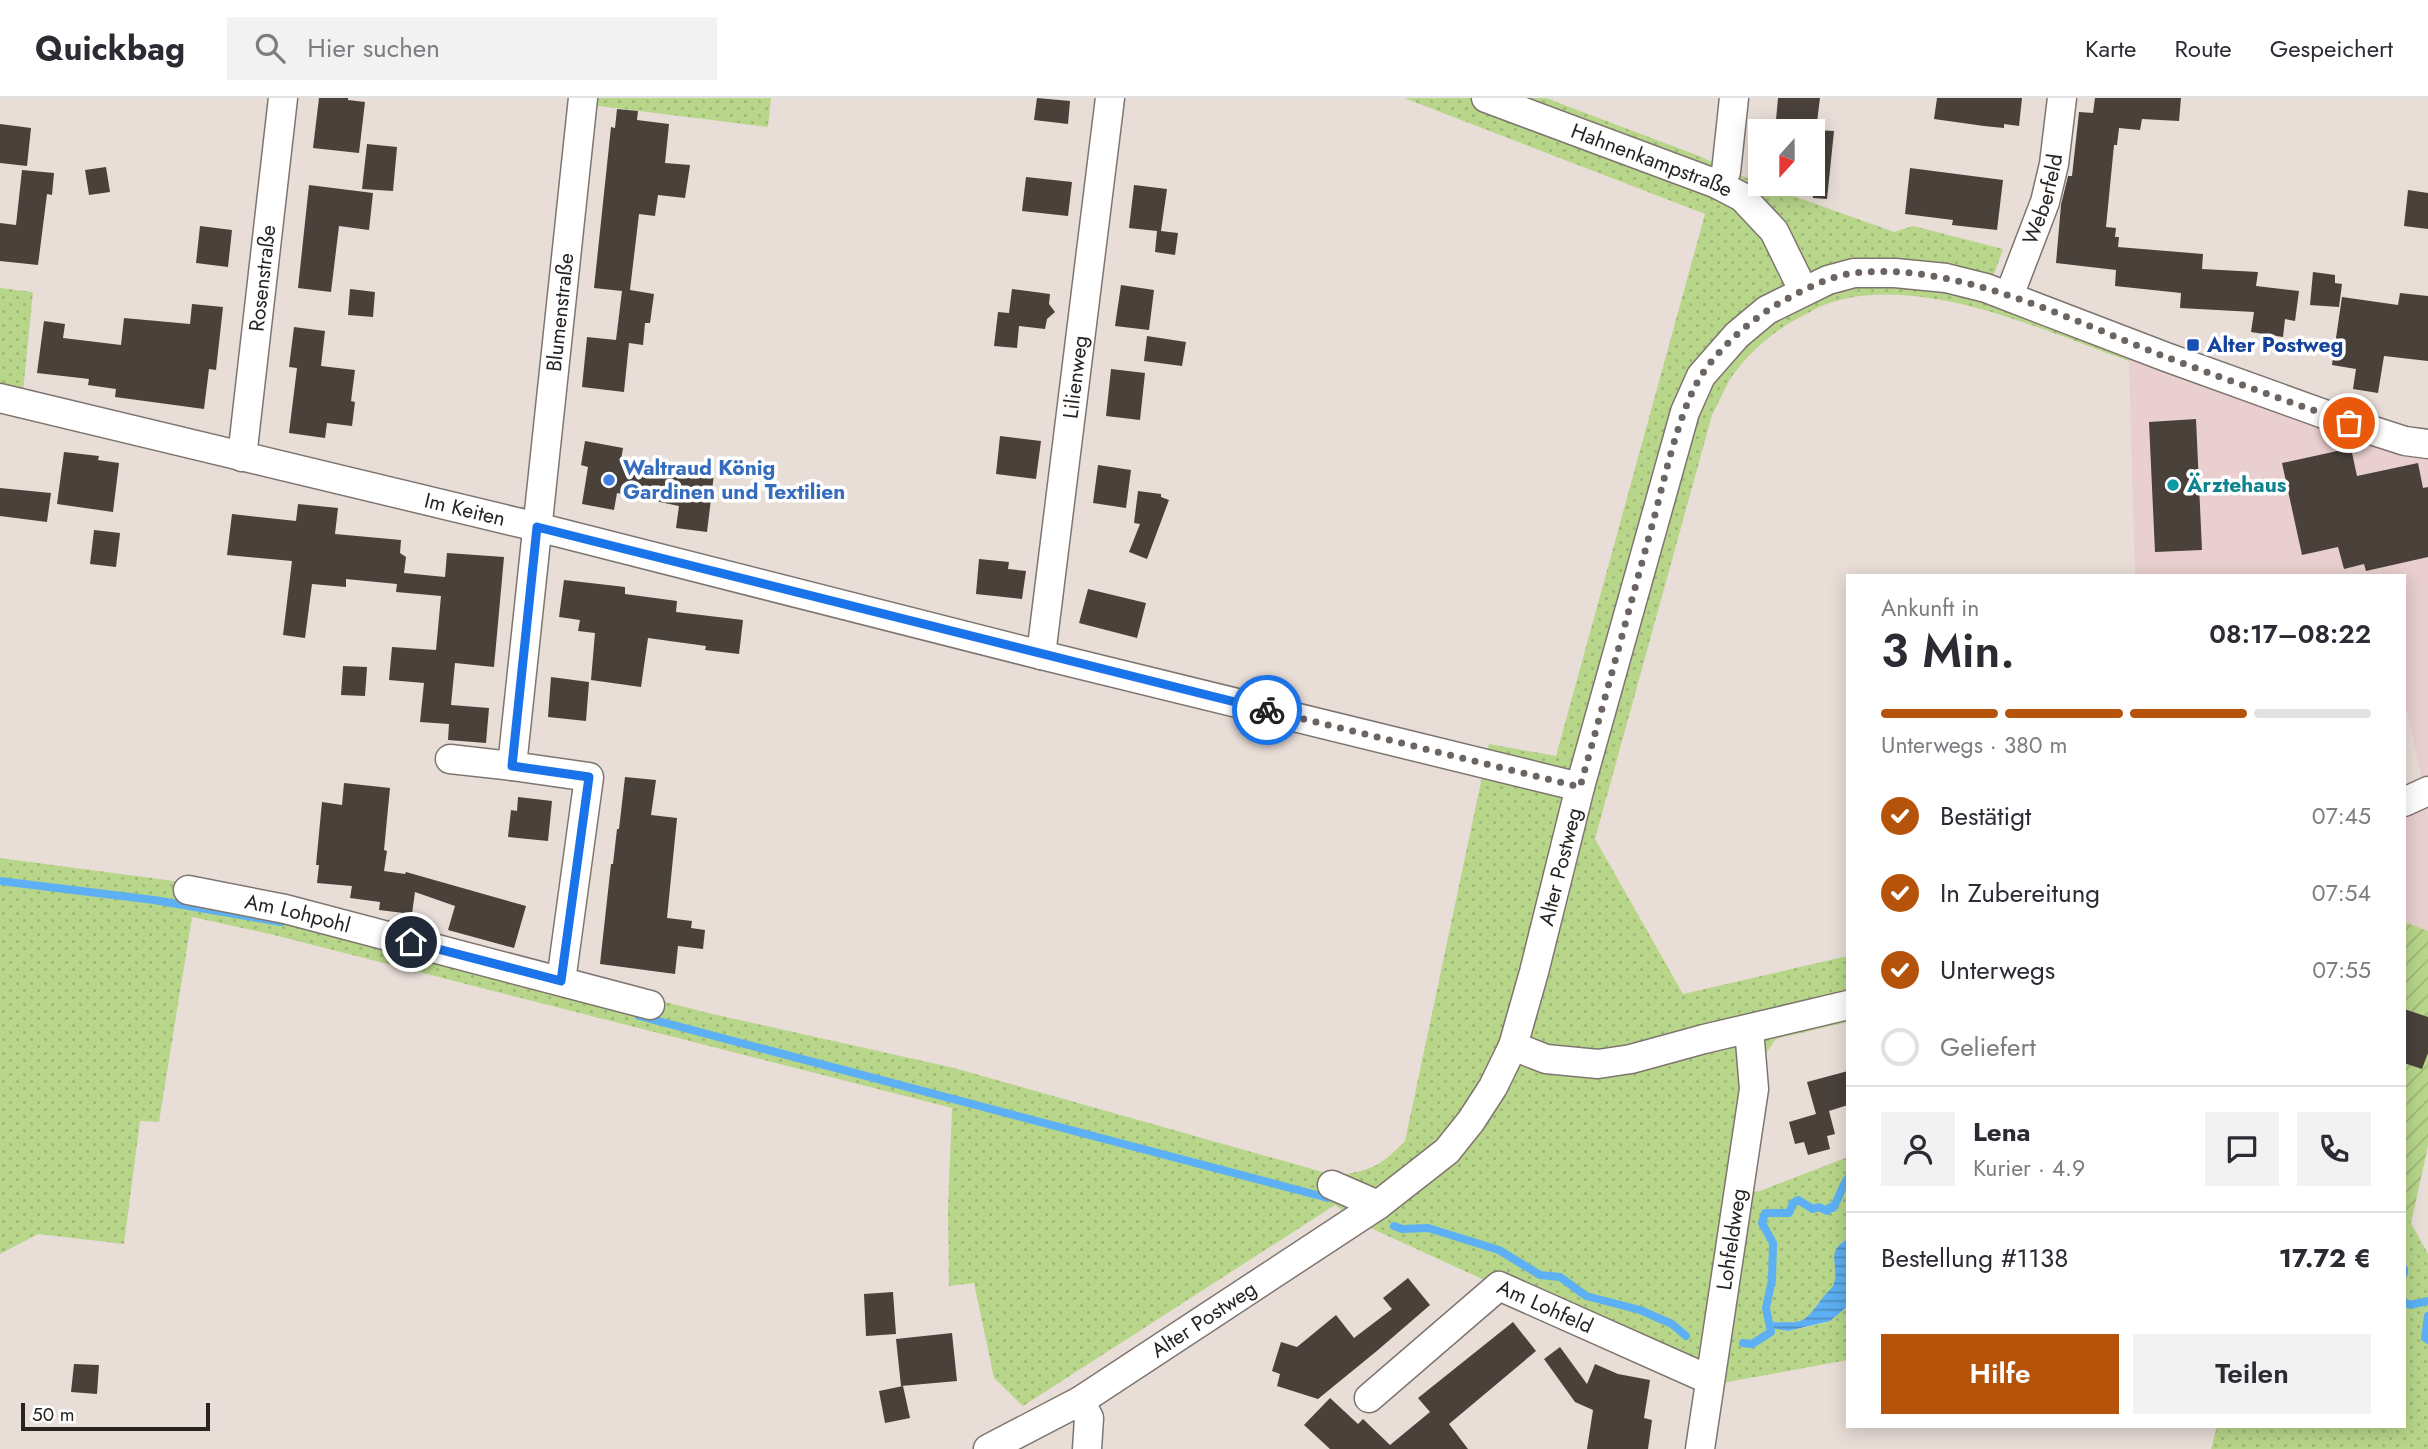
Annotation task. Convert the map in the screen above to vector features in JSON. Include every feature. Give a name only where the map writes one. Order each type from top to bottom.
[{"type":"street","name":"Rosenstraße","points":[[242,457],[283,98]]},
{"type":"street","name":"Blumenstraße","points":[[512,766],[583,98]]},
{"type":"street","name":"Lilienweg","points":[[1041,655],[1110,98]]},
{"type":"street","name":"Hahnenkampstraße","points":[[1486,98],[1717,184],[1742,197],[1774,231],[1803,290]]},
{"type":"street","points":[[1717,184],[1726,172],[1734,98]]},
{"type":"street","name":"Weberfeld","points":[[2009,296],[2045,202],[2054,164],[2062,98]]},
{"type":"street","points":[[1803,290],[1828,279],[1854,273],[1895,273],[1946,278],[2009,296],[2166,357],[2405,441],[2428,444]]},
{"type":"street","name":"Alter Postweg","points":[[988,1449],[1080,1401],[1378,1205],[1447,1151],[1471,1121],[1493,1087],[1513,1046],[1580,787],[1685,412],[1701,376],[1737,335],[1767,310],[1803,290]]},
{"type":"street","name":"Im Keiten","points":[[0,398],[537,527],[1041,655],[1580,787]]},
{"type":"street","points":[[2369,428],[2428,428]]},
{"type":"street","points":[[450,758],[589,777],[561,981]]},
{"type":"street","points":[[2406,801],[2428,791]]},
{"type":"street","name":"Am Lohpohl","points":[[188,890],[285,909],[650,1004]]},
{"type":"street","points":[[1513,1046],[1546,1059],[1598,1064],[1631,1059],[1846,1005]]},
{"type":"street","name":"Lohfeldweg","points":[[1700,1449],[1754,1089],[1749,1029]]},
{"type":"street","points":[[1332,1185],[1378,1205]]},
{"type":"street","name":"Am Lohfeld","points":[[1369,1398],[1499,1286],[1710,1380]]},
{"type":"street","points":[[1080,1401],[1089,1418],[1087,1449]]},
{"type":"shaded area","points":[[2131,339],[2428,441],[2428,931],[2406,922],[2406,790],[2423,783],[2406,708],[2406,574],[2135,574],[2129,361]]},
{"type":"green space","points":[[576,98],[771,98],[768,127],[591,105],[545,503],[555,519],[515,509],[527,505]]},
{"type":"green space","points":[[1404,98],[1546,98],[1699,156],[1748,178],[1748,196],[1794,196],[1894,232],[1913,226],[2003,249],[1993,277],[2131,339],[2129,361],[2017,320],[1975,308],[1934,299],[1894,295],[1855,297],[1819,307],[1767,339],[1735,372],[1712,415],[1595,839],[1683,994],[1846,956],[1846,1022],[1776,1039],[1761,1060],[1750,1192],[1760,1191],[1846,1158],[1846,1240],[1841,1243],[1834,1285],[1804,1321],[1791,1324],[1770,1322],[1770,1326],[1788,1331],[1803,1328],[1830,1321],[1846,1308],[1846,1360],[1722,1383],[1699,1378],[1366,1226],[1335,1205],[1023,1406],[994,1378],[974,1283],[949,1286],[948,1209],[952,1108],[274,935],[192,917],[159,1122],[140,1121],[124,1244],[38,1234],[0,1254],[0,858],[189,883],[294,906],[708,1013],[954,1068],[1337,1176],[1367,1169],[1381,1162],[1405,1141],[1489,744],[1556,756],[1705,214]]},
{"type":"green space","points":[[0,288],[33,292],[23,392],[0,386]]},
{"type":"green space","points":[[2406,922],[2428,931],[2428,1146],[2411,1223],[2406,1223]]},
{"type":"green space","points":[[2406,1223],[2411,1223],[2428,1254],[2428,1449],[2211,1449],[2216,1428],[2406,1428]]},
{"type":"water","points":[[1846,1240],[1846,1308],[1830,1321],[1788,1331],[1771,1328],[1770,1322],[1797,1322],[1812,1312],[1833,1285],[1835,1254]]},
{"type":"building","points":[[319,98],[348,98],[365,102],[359,153],[313,148]]},
{"type":"building","points":[[1037,98],[1070,101],[1068,124],[1034,120]]},
{"type":"building","points":[[1778,98],[1820,98],[1817,119],[1776,119]]},
{"type":"building","points":[[1937,98],[2022,98],[2019,126],[2004,124],[2004,128],[1934,119]]},
{"type":"building","points":[[2095,98],[2181,98],[2179,121],[2142,119],[2140,130],[2119,128],[2117,145],[2114,145],[2106,227],[2116,228],[2118,247],[2203,254],[2202,269],[2258,272],[2256,286],[2299,291],[2295,321],[2285,319],[2283,337],[2251,332],[2254,312],[2180,308],[2181,293],[2115,286],[2116,270],[2056,263],[2061,205],[2068,176],[2072,176],[2079,112],[2093,113]]},
{"type":"building","points":[[617,109],[638,111],[637,120],[669,124],[665,163],[690,165],[685,198],[658,195],[655,216],[639,214],[630,290],[654,294],[650,323],[645,323],[643,345],[629,343],[624,392],[582,387],[587,337],[616,340],[622,291],[594,288],[611,127],[615,128]]},
{"type":"building","points":[[0,124],[31,128],[27,166],[0,163]]},
{"type":"building","points":[[1825,130],[1834,131],[1827,199],[1813,198],[1825,196]]},
{"type":"building","points":[[367,144],[397,147],[393,191],[362,189]]},
{"type":"building","points":[[106,167],[110,192],[89,195],[85,170]]},
{"type":"building","points":[[1910,168],[2003,180],[1997,230],[1952,225],[1953,220],[1905,214]]},
{"type":"building","points":[[22,170],[54,173],[52,195],[47,194],[38,265],[0,261],[0,223],[16,225]]},
{"type":"building","points":[[1026,177],[1072,182],[1068,216],[1022,211]]},
{"type":"building","points":[[309,185],[373,193],[369,230],[339,226],[331,292],[298,288]]},
{"type":"building","points":[[1134,185],[1167,189],[1161,231],[1178,233],[1175,255],[1155,252],[1157,231],[1129,228]]},
{"type":"building","points":[[2408,190],[2428,193],[2428,229],[2404,226]]},
{"type":"building","points":[[200,226],[232,230],[228,267],[196,263]]},
{"type":"building","points":[[2313,272],[2335,275],[2335,283],[2342,284],[2339,307],[2310,305]]},
{"type":"building","points":[[1121,285],[1154,290],[1149,330],[1115,326]]},
{"type":"building","points":[[350,289],[375,292],[373,317],[348,315]]},
{"type":"building","points":[[1012,289],[1050,294],[1049,304],[1055,312],[1047,319],[1045,329],[1019,326],[1017,348],[994,346],[998,312],[1009,313]]},
{"type":"building","points":[[2400,293],[2428,296],[2428,361],[2384,356],[2378,393],[2353,389],[2356,369],[2332,365],[2342,297],[2398,305]]},
{"type":"building","points":[[192,304],[223,307],[216,370],[209,369],[204,409],[115,397],[116,389],[88,385],[89,379],[37,373],[44,321],[65,324],[63,338],[121,345],[124,318],[190,324]]},
{"type":"building","points":[[294,327],[325,331],[321,366],[355,370],[351,401],[355,402],[352,426],[327,423],[325,438],[289,433],[297,368],[289,367]]},
{"type":"building","points":[[1147,336],[1186,342],[1182,366],[1144,361]]},
{"type":"building","points":[[1111,369],[1145,373],[1140,420],[1106,416]]},
{"type":"building","name":"Ärztehaus","points":[[2196,419],[2202,550],[2155,552],[2149,422]]},
{"type":"building","points":[[1000,436],[1041,441],[1036,479],[996,474]]},
{"type":"building","points":[[585,441],[623,448],[621,460],[714,474],[707,532],[676,528],[679,506],[617,493],[614,510],[582,504],[588,467],[581,465]]},
{"type":"building","points":[[2351,448],[2357,476],[2418,463],[2423,488],[2428,487],[2428,557],[2366,571],[2364,564],[2344,569],[2338,547],[2302,555],[2282,463]]},
{"type":"building","points":[[64,452],[99,456],[98,460],[119,463],[113,512],[57,504]]},
{"type":"building","points":[[1098,465],[1131,470],[1126,508],[1093,503]]},
{"type":"building","points":[[0,488],[51,493],[47,522],[0,516]]},
{"type":"building","points":[[1138,491],[1161,494],[1161,497],[1169,500],[1147,559],[1129,552],[1140,524],[1134,523]]},
{"type":"building","points":[[298,504],[338,508],[335,534],[401,540],[400,553],[406,557],[404,573],[445,577],[447,553],[504,557],[494,667],[455,663],[451,705],[489,708],[486,743],[448,740],[449,724],[420,722],[424,683],[389,680],[392,647],[436,650],[441,596],[396,592],[397,584],[346,579],[346,587],[312,584],[305,638],[283,635],[292,561],[227,555],[232,514],[296,521]]},
{"type":"building","points":[[94,530],[120,533],[116,567],[90,564]]},
{"type":"building","points":[[979,559],[1009,562],[1008,569],[1026,571],[1022,599],[976,594]]},
{"type":"building","points":[[564,580],[625,587],[625,594],[677,601],[676,612],[743,620],[739,654],[705,650],[706,646],[648,638],[641,687],[591,680],[595,633],[578,631],[580,620],[559,617]]},
{"type":"building","points":[[1088,589],[1146,603],[1137,638],[1079,623]]},
{"type":"building","points":[[343,666],[367,667],[365,696],[341,695]]},
{"type":"building","points":[[551,677],[589,682],[586,721],[548,717]]},
{"type":"building","points":[[625,777],[656,780],[651,815],[677,818],[667,918],[692,921],[691,928],[705,930],[703,949],[678,946],[675,974],[600,964],[611,864],[619,829]]},
{"type":"building","points":[[344,783],[390,788],[384,871],[406,872],[526,906],[514,948],[448,930],[455,906],[415,892],[412,914],[379,910],[380,902],[350,898],[352,886],[317,883],[319,865],[316,865],[322,802],[342,805]]},
{"type":"building","points":[[518,797],[552,801],[548,841],[508,837],[511,810],[517,811]]},
{"type":"building","points":[[2406,1010],[2428,1017],[2428,1053],[2422,1069],[2406,1064]]},
{"type":"building","points":[[1846,1072],[1846,1106],[1829,1111],[1835,1134],[1827,1136],[1830,1149],[1808,1155],[1804,1142],[1795,1144],[1789,1122],[1816,1114],[1807,1082]]},
{"type":"building","points":[[1408,1278],[1430,1305],[1378,1350],[1318,1399],[1277,1386],[1280,1374],[1272,1371],[1281,1342],[1297,1347],[1336,1315],[1354,1338],[1392,1309],[1383,1298]]},
{"type":"building","points":[[893,1292],[896,1334],[866,1336],[864,1294]]},
{"type":"building","points":[[1513,1322],[1536,1351],[1449,1424],[1468,1449],[1330,1449],[1304,1425],[1330,1398],[1358,1424],[1363,1419],[1390,1445],[1430,1412],[1418,1398]]},
{"type":"building","points":[[952,1333],[957,1381],[901,1386],[896,1339]]},
{"type":"building","points":[[1560,1347],[1587,1384],[1595,1364],[1618,1374],[1650,1380],[1644,1418],[1652,1420],[1648,1449],[1587,1449],[1593,1410],[1575,1402],[1544,1359]]},
{"type":"building","points":[[74,1364],[99,1365],[97,1394],[71,1392]]},
{"type":"building","points":[[903,1386],[910,1418],[885,1423],[879,1391]]},
{"type":"waterway","points":[[0,881],[154,900],[281,922]]},
{"type":"waterway","points":[[639,1016],[1328,1198]]},
{"type":"waterway","points":[[1743,1343],[1752,1344],[1771,1332],[1766,1308],[1772,1280],[1773,1243],[1762,1223],[1765,1213],[1789,1213],[1793,1203],[1798,1200],[1813,1209],[1819,1207],[1827,1211],[1830,1207],[1833,1208],[1846,1182]]},
{"type":"waterway","points":[[1394,1226],[1402,1229],[1428,1228],[1499,1250],[1540,1275],[1560,1277],[1586,1296],[1640,1310],[1672,1324],[1686,1336]]},
{"type":"waterway","points":[[2406,1303],[2410,1305],[2428,1301]]},
{"type":"waterway","points":[[2428,1316],[2425,1338],[2428,1340]]},
{"type":"way so far","points":[[1267,710],[1580,787],[1666,476],[1685,412],[1701,376],[1737,335],[1767,310],[1828,279],[1854,273],[1895,273],[1946,278],[1986,288],[2349,423]]},
{"type":"place","name":"Alter Postweg","points":[[2193,345]]},
{"type":"place","name":"Waltraud König Gardinen und Textilien","points":[[609,480]]},
{"type":"place","name":"Ärztehaus","points":[[2173,485]]},
{"type":"route","points":[[411,942],[561,981],[589,777],[512,766],[537,527],[1267,710]]}]
